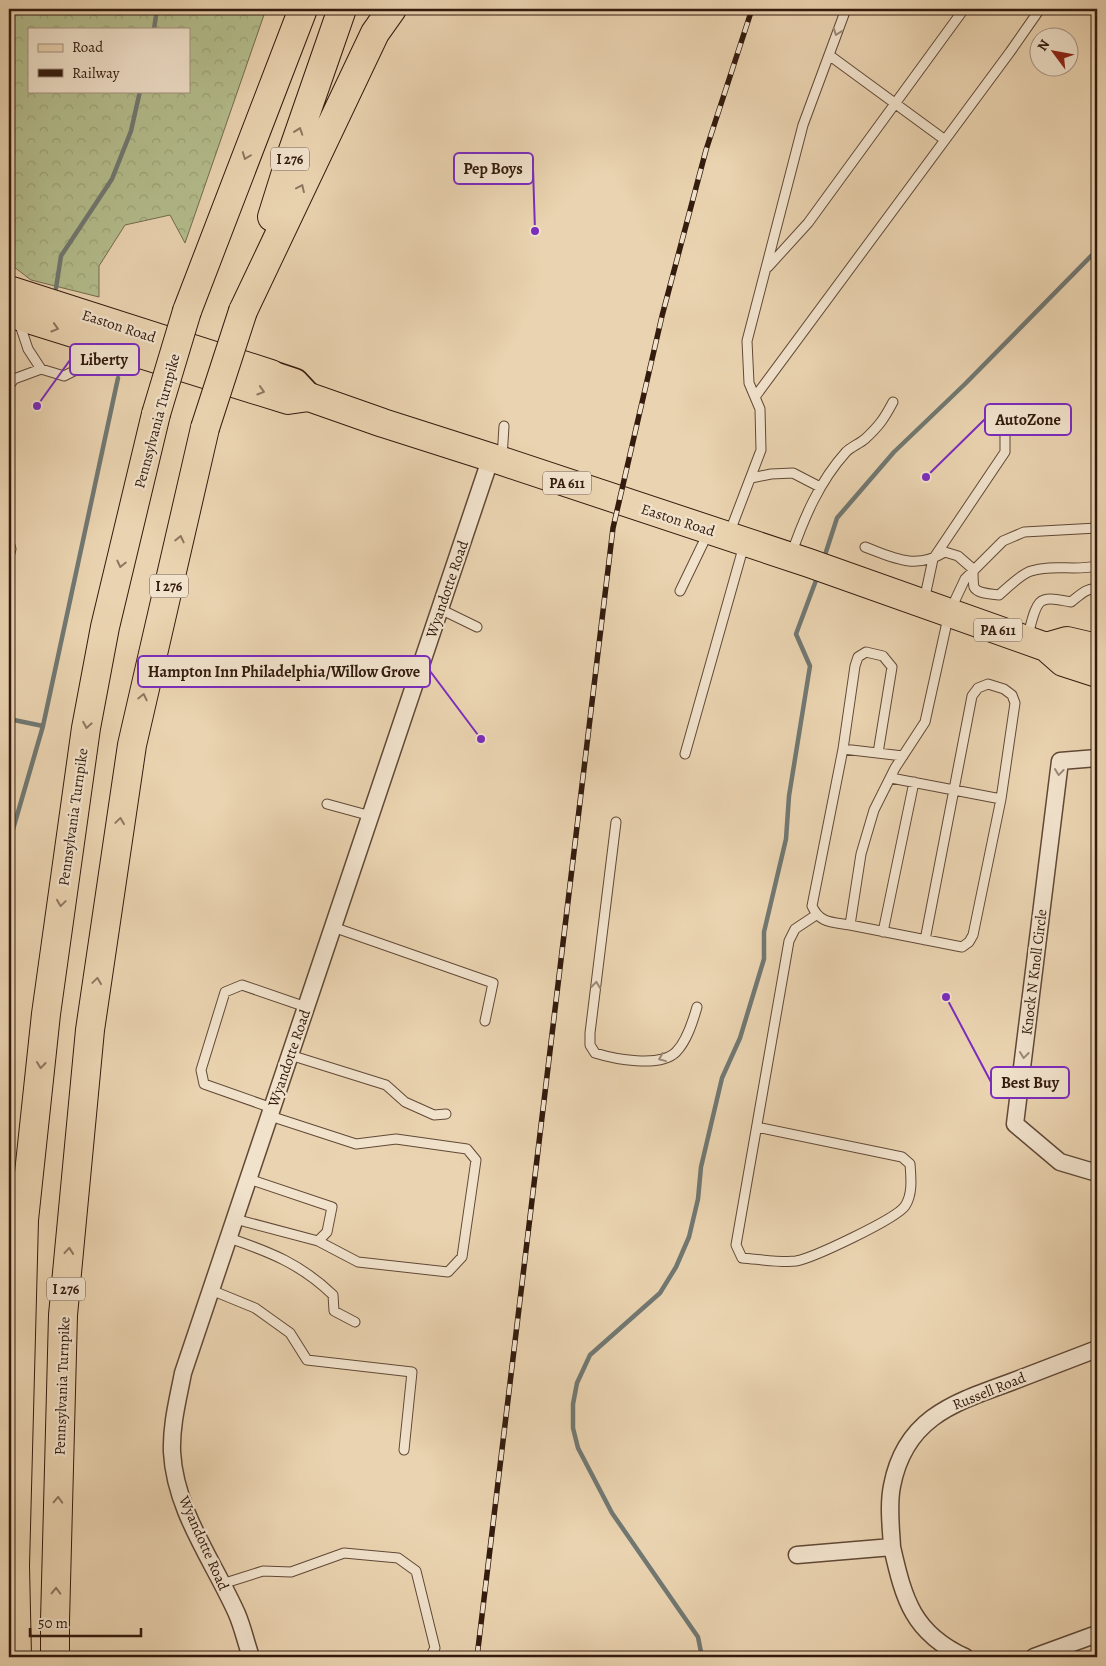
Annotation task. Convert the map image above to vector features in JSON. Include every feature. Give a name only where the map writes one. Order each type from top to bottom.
[{"type":"highway","points":[[282,62],[298,9]]},
{"type":"highway","name":"Pennsylvania Turnpike","points":[[17,1657],[15,1566],[24,1220],[46,1014],[86,728],[105,627],[156,414],[187,311],[303,9]]},
{"type":"highway","name":"Pennsylvania Turnpike","points":[[56,1657],[64,1315],[90,1030],[132,745],[206,428],[292,153],[342,9]]},
{"type":"highway","points":[[243,312],[375,33],[392,9]]},
{"type":"highway","name":"Easton Road","points":[[11,307],[99,341],[288,400],[309,397],[382,423],[497,459],[799,560],[1037,643],[1062,662],[1097,673]]},
{"type":"highway","name":"Easton Road","points":[[11,307],[271,374]]},
{"type":"highway","name":"Easton Road","points":[[1037,643],[1068,641],[1097,648]]},
{"type":"main road","name":"Easton Road","points":[[271,374],[295,382],[309,397]]},
{"type":"street","name":"Wyandotte Road","points":[[251,1657],[237,1615],[191,1521],[179,1487],[172,1452],[174,1415],[184,1373],[211,1290],[440,609],[497,459]]},
{"type":"street","name":"Knock N Knoll Circle","points":[[1097,758],[1060,761],[1015,1124],[1060,1162],[1097,1173]]},
{"type":"street","name":"Russell Road","points":[[965,1657],[943,1645],[927,1633],[916,1618],[900,1582],[892,1548],[890,1511],[892,1487],[898,1465],[906,1447],[918,1429],[959,1401],[1097,1349]]},
{"type":"street","points":[[797,1555],[892,1548]]},
{"type":"street","points":[[1034,1657],[1097,1634]]},
{"type":"lane","points":[[685,754],[727,536],[761,450],[760,409],[749,383],[747,341],[804,125],[846,9]]},
{"type":"lane","points":[[766,269],[808,223],[964,9]]},
{"type":"lane","points":[[755,397],[1040,9]]},
{"type":"lane","points":[[829,55],[945,140]]},
{"type":"lane","points":[[11,307],[28,350],[41,369]]},
{"type":"lane","points":[[9,386],[14,379],[41,369],[64,376],[84,366],[99,341]]},
{"type":"lane","points":[[799,560],[802,524],[820,487],[847,451],[882,423],[893,402]]},
{"type":"lane","points":[[923,604],[933,559],[1005,452],[1005,428],[995,418]]},
{"type":"lane","points":[[497,459],[504,426]]},
{"type":"lane","points":[[751,478],[771,474],[793,473],[820,487]]},
{"type":"lane","points":[[850,925],[861,854],[874,810],[903,756],[925,722],[949,613],[965,579],[973,569],[1003,542],[1024,532],[1097,528]]},
{"type":"lane","points":[[680,591],[727,536]]},
{"type":"lane","points":[[9,542],[11,549],[9,557]]},
{"type":"lane","points":[[865,546],[900,560],[922,562],[933,559],[945,552],[958,556],[973,569],[974,588],[976,590],[999,595],[1029,571],[1053,567],[1085,569],[1097,566]]},
{"type":"lane","points":[[1037,643],[1035,611],[1040,602],[1046,599],[1072,602],[1087,590],[1097,589]]},
{"type":"lane","points":[[440,609],[477,627]]},
{"type":"lane","points":[[878,753],[892,667],[883,656],[866,652],[858,657],[855,666],[843,749],[812,906],[816,915],[823,921],[962,947],[969,942],[973,935],[1001,800],[1015,703],[1012,695],[1004,689],[988,684],[978,688],[972,696],[926,940]]},
{"type":"lane","points":[[843,749],[903,756]]},
{"type":"lane","points":[[891,778],[1001,800]]},
{"type":"lane","points":[[882,932],[914,782]]},
{"type":"lane","points":[[327,804],[371,816]]},
{"type":"lane","points":[[616,822],[590,1045],[595,1053],[611,1058],[654,1062],[676,1052],[691,1028],[697,1007]]},
{"type":"lane","points":[[757,1127],[902,1157],[910,1164],[911,1188],[905,1206],[894,1215],[850,1240],[796,1261],[742,1258],[736,1245],[788,941],[795,929],[816,915]]},
{"type":"lane","points":[[333,927],[493,983],[485,1021]]},
{"type":"lane","points":[[235,1219],[318,1241],[358,1262],[448,1272],[462,1257],[476,1160],[467,1149],[396,1139],[356,1144],[204,1084],[201,1070],[225,992],[242,985],[306,1007]]},
{"type":"lane","points":[[290,1055],[386,1085],[405,1102],[434,1115],[446,1114]]},
{"type":"lane","points":[[249,1179],[332,1207],[327,1232],[318,1241]]},
{"type":"lane","points":[[229,1238],[270,1252],[303,1270],[333,1295],[334,1311],[355,1322]]},
{"type":"lane","points":[[211,1290],[255,1308],[290,1334],[307,1360],[412,1372],[404,1450]]},
{"type":"lane","points":[[222,1584],[263,1571],[292,1572],[344,1553],[398,1558],[416,1571],[435,1648],[430,1657]]},
{"type":"green space","points":[[9,9],[266,9],[185,243],[170,215],[125,225],[99,266],[99,297],[31,280],[9,263]]},
{"type":"waterway","points":[[154,28],[157,9]]},
{"type":"waterway","points":[[56,288],[61,256],[112,179],[131,131],[140,92]]},
{"type":"waterway","points":[[824,558],[837,518],[894,452],[965,384],[1097,250]]},
{"type":"waterway","points":[[9,843],[43,726],[118,378]]},
{"type":"waterway","points":[[702,1657],[698,1637],[612,1513],[578,1448],[573,1428],[573,1404],[577,1383],[590,1355],[660,1293],[676,1267],[689,1237],[698,1199],[701,1167],[722,1078],[740,1038],[764,959],[764,932],[786,839],[789,796],[810,666],[796,634],[818,575]]},
{"type":"waterway","points":[[9,719],[43,726]]},
{"type":"railway","points":[[477,1657],[613,528],[662,316],[706,150],[752,9]]},
{"type":"place","name":"Pep Boys","points":[[535,231]]},
{"type":"place","name":"Liberty","points":[[37,406]]},
{"type":"place","name":"AutoZone","points":[[926,477]]},
{"type":"place","name":"Hampton Inn Philadelphia/Willow Grove","points":[[481,739]]},
{"type":"place","name":"Best Buy","points":[[946,997]]}]
